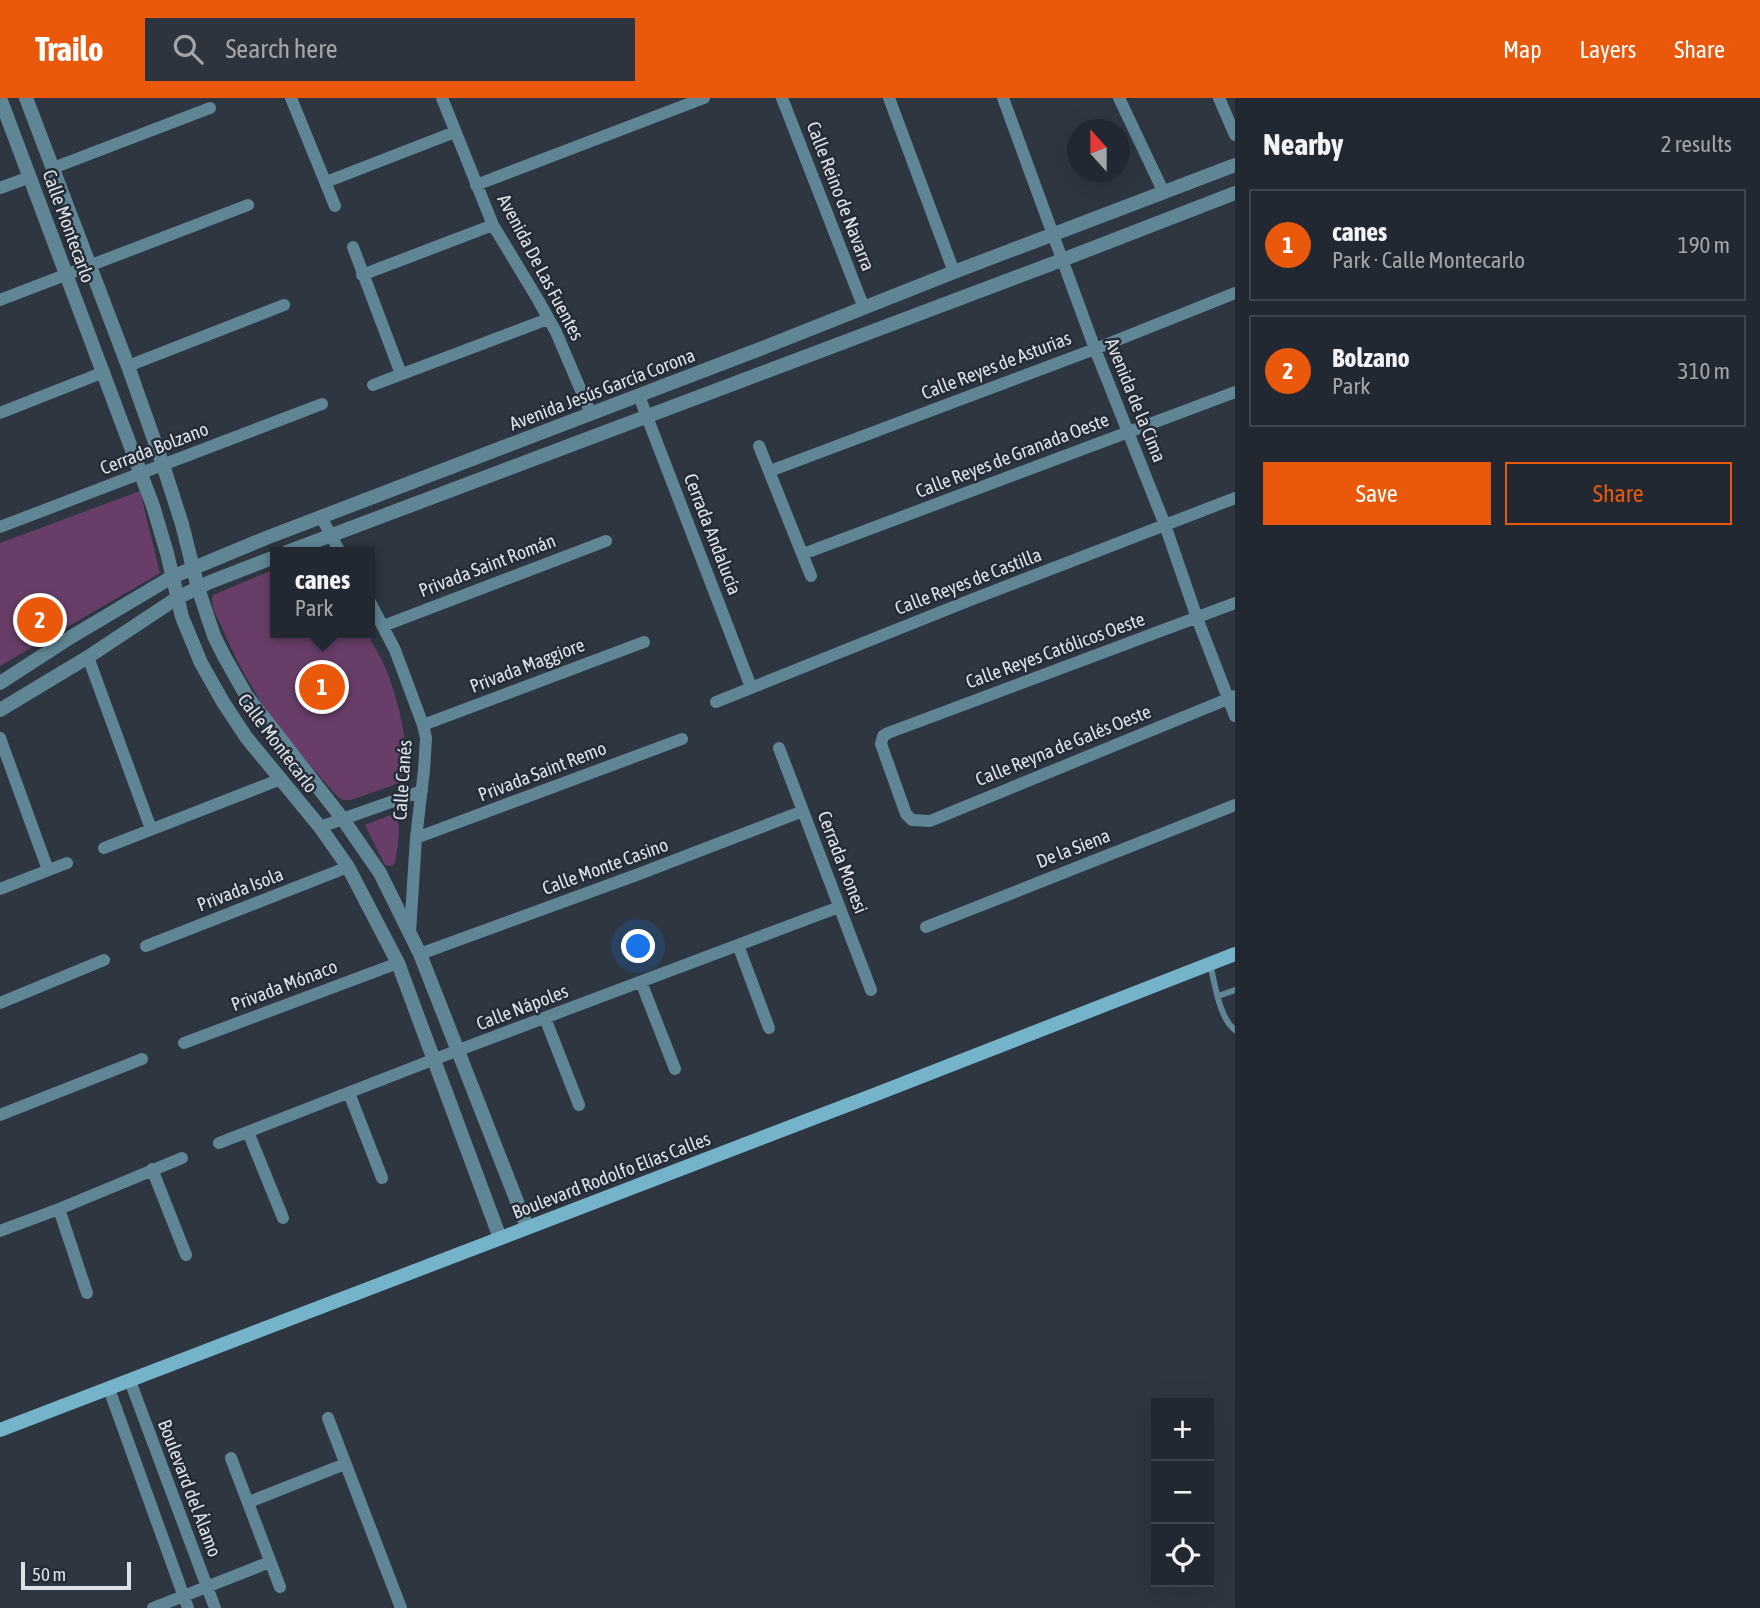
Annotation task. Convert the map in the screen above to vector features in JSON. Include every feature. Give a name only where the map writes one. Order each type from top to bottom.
[{"type":"main road","name":"Boulevard Rodolfo Elías Calles","points":[[0,1430],[1235,954]]},
{"type":"street","name":"Calle Montecarlo","points":[[0,98],[142,473],[167,553],[182,617],[201,663],[246,737],[320,827],[348,867],[398,962],[500,1238]]},
{"type":"street","name":"Calle Montecarlo","points":[[26,98],[163,466],[214,636],[246,695],[342,818],[380,873],[411,932],[527,1227]]},
{"type":"street","points":[[291,98],[335,206]]},
{"type":"street","name":"Avenida De Las Fuentes","points":[[442,98],[493,225],[548,318],[591,414]]},
{"type":"street","points":[[476,185],[704,98]]},
{"type":"street","name":"Calle Reino de Navarra","points":[[782,98],[864,308]]},
{"type":"street","points":[[889,98],[954,272]]},
{"type":"street","name":"Avenida de la Cima","points":[[1003,98],[1197,618],[1232,698],[1235,716]]},
{"type":"street","points":[[1119,98],[1164,193]]},
{"type":"street","points":[[1219,98],[1235,135]]},
{"type":"street","points":[[53,168],[210,108]]},
{"type":"street","points":[[326,182],[455,132]]},
{"type":"street","name":"Avenida Jesús García Corona","points":[[0,683],[172,577],[1235,165]]},
{"type":"street","points":[[0,188],[30,177]]},
{"type":"street","points":[[299,547],[1235,193]]},
{"type":"street","points":[[0,300],[248,205]]},
{"type":"street","points":[[362,275],[493,225]]},
{"type":"street","points":[[353,247],[401,374]]},
{"type":"street","name":"Calle Reyes de Asturias","points":[[770,471],[1235,293]]},
{"type":"street","points":[[128,366],[284,305]]},
{"type":"street","points":[[373,385],[548,318]]},
{"type":"street","points":[[0,413],[104,372]]},
{"type":"street","name":"Calle Reyes de Granada Oeste","points":[[803,554],[1235,391]]},
{"type":"street","name":"Cerrada Andalucía","points":[[639,396],[751,687]]},
{"type":"street","name":"Cerrada Bolzano","points":[[0,527],[322,404]]},
{"type":"street","points":[[759,446],[811,576]]},
{"type":"street","name":"Calle Reyes de Castilla","points":[[716,702],[1235,498]]},
{"type":"street","points":[[321,517],[337,547]]},
{"type":"street","name":"Privada Saint Román","points":[[383,626],[606,541]]},
{"type":"street","points":[[0,710],[88,657],[177,598],[270,559]]},
{"type":"street","name":"Calle Reyes Católicos Oeste","points":[[906,814],[881,744],[883,736],[1235,603]]},
{"type":"street","name":"Calle Canés","points":[[375,611],[395,650],[424,725],[426,751],[416,838],[411,932]]},
{"type":"street","name":"Privada Maggiore","points":[[424,725],[644,642]]},
{"type":"street","points":[[88,657],[151,830]]},
{"type":"street","name":"Calle Reyna de Galés Oeste","points":[[906,814],[912,820],[930,821],[1232,698]]},
{"type":"street","points":[[0,738],[48,870]]},
{"type":"street","name":"Privada Saint Remo","points":[[416,838],[682,739]]},
{"type":"street","name":"Cerrada Monesi","points":[[779,747],[871,990]]},
{"type":"street","points":[[104,848],[281,779]]},
{"type":"street","points":[[320,827],[422,791]]},
{"type":"street","name":"De la Siena","points":[[926,927],[1235,805]]},
{"type":"street","name":"Calle Monte Casino","points":[[420,954],[803,811]]},
{"type":"street","points":[[0,889],[67,863]]},
{"type":"street","name":"Privada Isola","points":[[146,946],[348,867]]},
{"type":"street","name":"Calle Nápoles","points":[[219,1143],[839,907]]},
{"type":"street","points":[[738,945],[769,1028]]},
{"type":"street","points":[[0,1003],[104,960]]},
{"type":"street","name":"Privada Mónaco","points":[[184,1043],[398,962]]},
{"type":"street","points":[[641,982],[676,1069]]},
{"type":"street","points":[[545,1018],[579,1105]]},
{"type":"street","points":[[0,1115],[142,1059]]},
{"type":"street","points":[[349,1093],[382,1178]]},
{"type":"street","points":[[248,1132],[283,1218]]},
{"type":"street","points":[[0,1231],[182,1158]]},
{"type":"street","points":[[152,1169],[186,1255]]},
{"type":"street","points":[[59,1209],[87,1293]]},
{"type":"street","name":"Boulevard del Álamo","points":[[130,1381],[215,1608]]},
{"type":"street","points":[[109,1389],[186,1602]]},
{"type":"street","points":[[328,1418],[401,1608]]},
{"type":"street","points":[[232,1458],[280,1587]]},
{"type":"street","points":[[249,1502],[345,1464]]},
{"type":"street","points":[[153,1608],[186,1602],[208,1587],[270,1563]]},
{"type":"lane","points":[[1210,964],[1228,1025],[1235,1030]]},
{"type":"lane","points":[[1218,996],[1235,990]]},
{"type":"shaded area","points":[[140,491],[160,573],[0,666],[0,543]]},
{"type":"shaded area","points":[[270,571],[270,638],[370,638],[387,671],[400,715],[405,760],[404,773],[399,783],[351,800],[343,800],[337,796],[280,729],[247,679],[215,614],[213,595]]},
{"type":"shaded area","points":[[396,813],[399,831],[395,863],[392,866],[385,865],[365,825]]},
{"type":"place","name":"Bolzano","points":[[40,620]]},
{"type":"place","name":"canes","points":[[322,687]]}]
